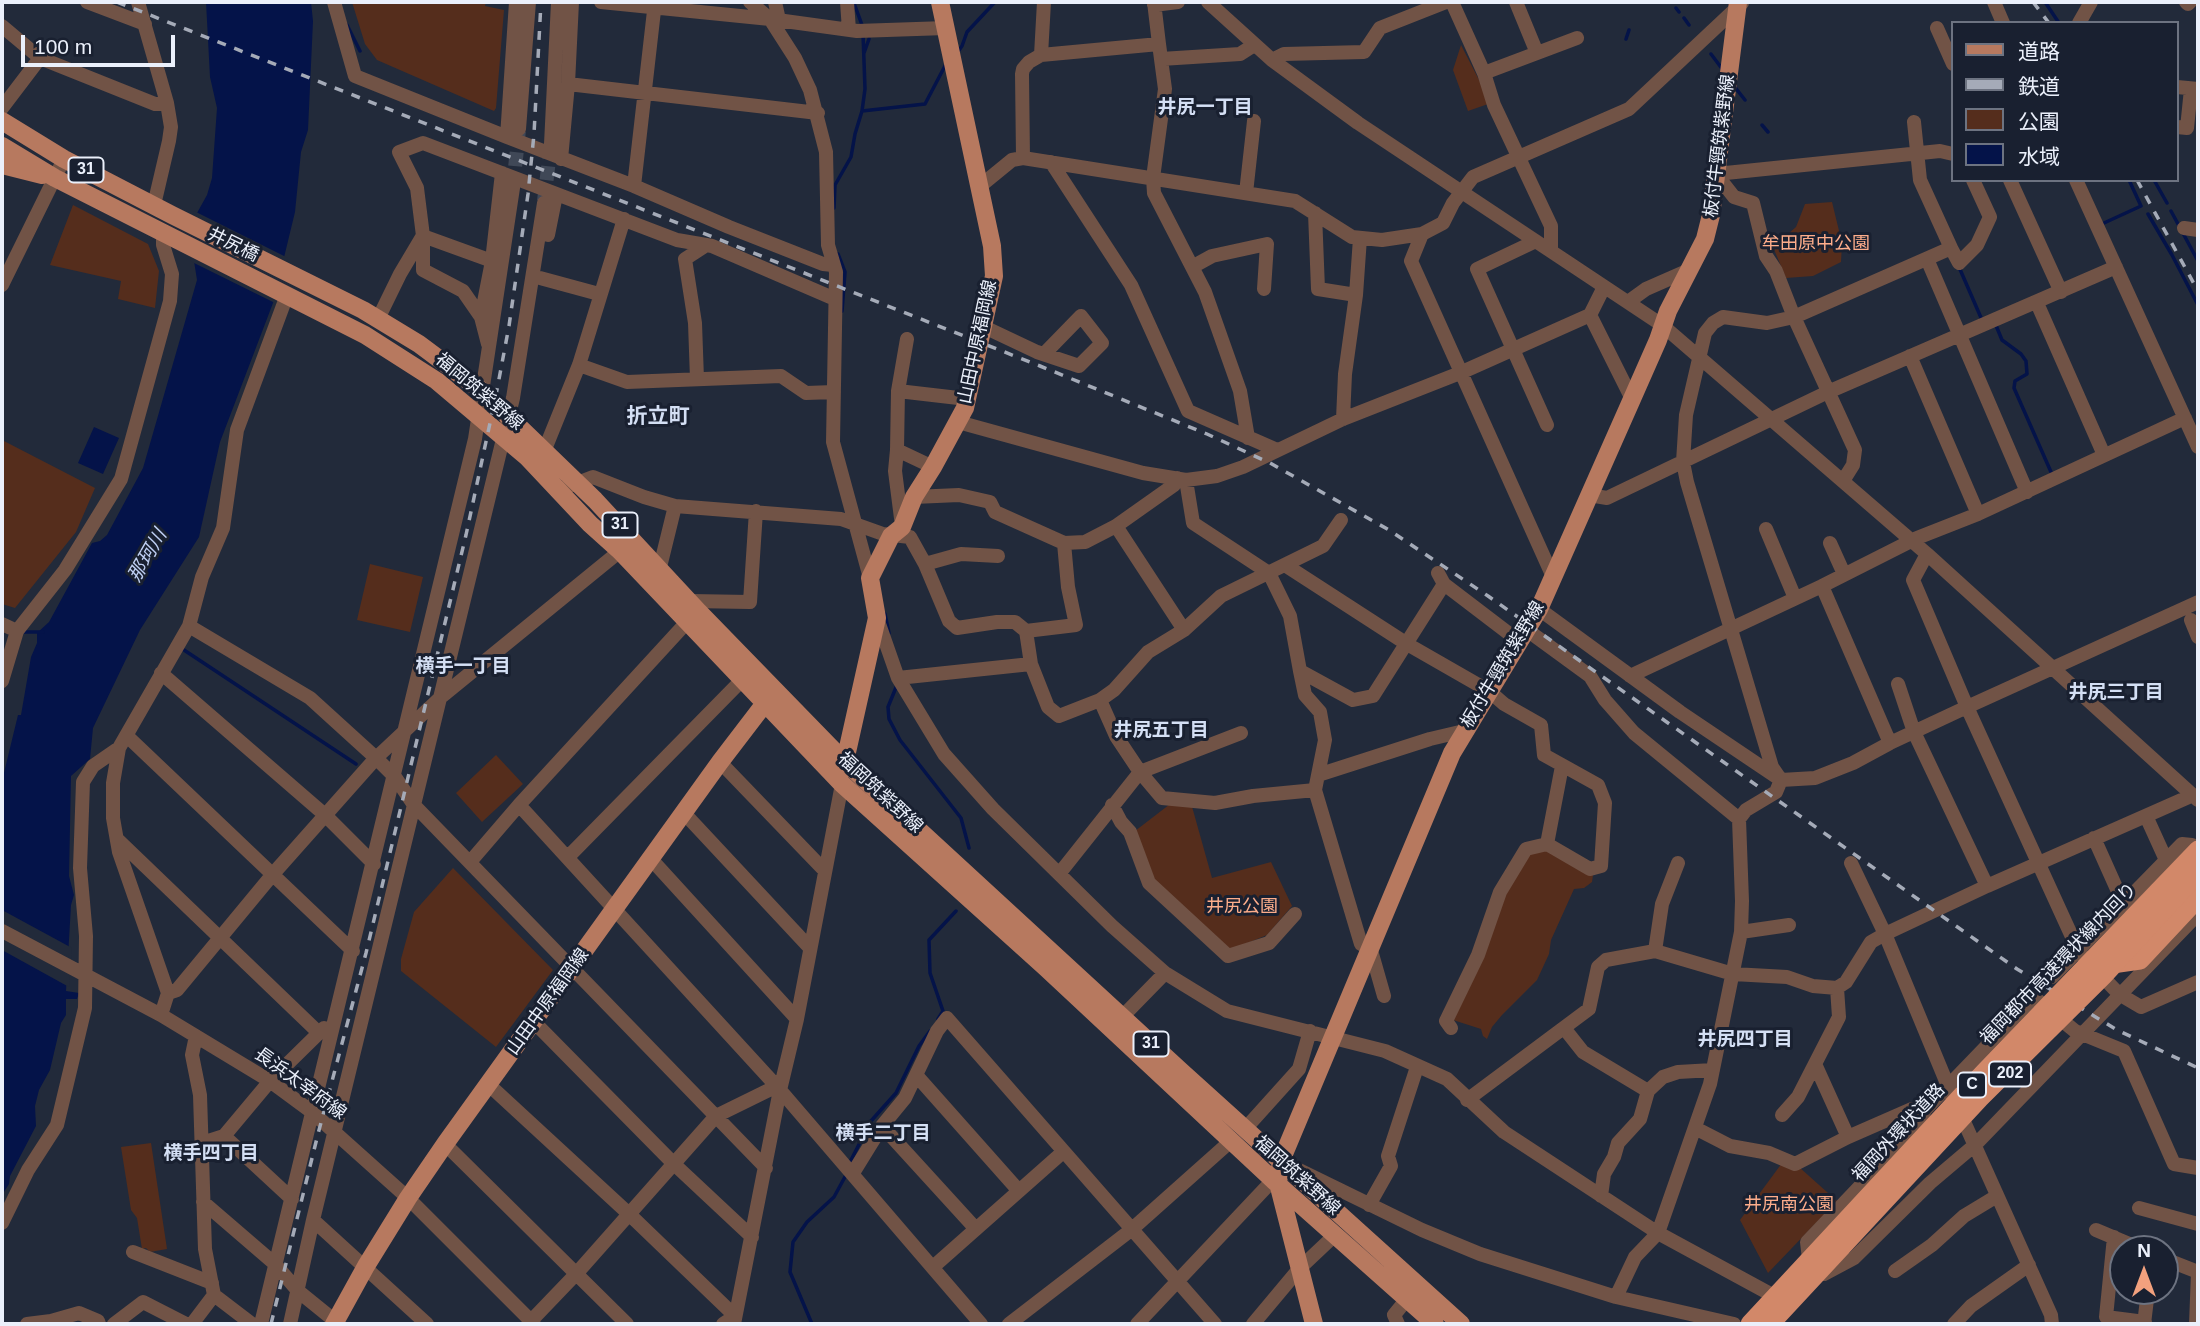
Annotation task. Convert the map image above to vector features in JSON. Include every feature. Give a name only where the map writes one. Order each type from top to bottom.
[{"type":"highway","name":"福岡外環状道路","points":[[1776,1324],[1965,1122],[2095,964],[2130,909],[2197,846]]},
{"type":"highway","name":"福岡都市高速環状線内回り","points":[[1749,1324],[2197,846]]},
{"type":"highway","name":"福岡外環状道路","points":[[2095,964],[2198,874]]},
{"type":"highway","name":"C","points":[[1770,1324],[1980,1098],[2103,976],[2198,874]]},
{"type":"highway","points":[[2095,964],[2140,960],[2198,898]]},
{"type":"highway","name":"福岡外環状道路","points":[[1749,1324],[1952,1095],[2054,1013]]},
{"type":"main road","name":"山田中原福岡線","points":[[873,573],[892,532],[958,422],[967,399],[994,276],[992,246],[940,2]]},
{"type":"main road","name":"板付牛頸筑紫野線","points":[[1314,1324],[1276,1181],[1280,1161],[1441,779],[1464,731],[1539,610],[1658,340],[1662,325],[1709,228],[1740,4]]},
{"type":"main road","name":"31","points":[[2,121],[64,159],[154,205]]},
{"type":"main road","name":"31","points":[[2,146],[55,178],[168,235]]},
{"type":"main road","points":[[2,165],[55,178]]},
{"type":"main road","name":"井尻橋","points":[[154,205],[293,275]]},
{"type":"main road","name":"井尻橋","points":[[168,235],[286,294]]},
{"type":"main road","name":"福岡筑紫野線","points":[[293,275],[378,319],[438,357],[509,415],[578,482],[690,601],[842,784],[1238,1135],[1280,1161],[1461,1324]]},
{"type":"main road","name":"福岡筑紫野線","points":[[286,294],[365,335],[437,381],[527,457],[742,680],[770,695],[1122,1017],[1238,1135],[1276,1181],[1435,1324]]},
{"type":"main road","points":[[842,784],[844,761],[877,618],[873,573]]},
{"type":"main road","name":"山田中原福岡線","points":[[335,1323],[366,1266],[445,1144],[770,695]]},
{"type":"street","points":[[87,2],[145,24]]},
{"type":"street","points":[[138,2],[167,103],[171,127],[154,205]]},
{"type":"street","points":[[334,2],[355,76],[513,133],[561,159],[823,264],[833,265]]},
{"type":"street","points":[[513,133],[516,2]]},
{"type":"street","points":[[513,133],[529,2]]},
{"type":"street","points":[[551,144],[558,2]]},
{"type":"street","points":[[561,159],[572,2]]},
{"type":"street","points":[[601,2],[654,5],[858,31],[946,28]]},
{"type":"street","points":[[750,2],[774,20],[796,58],[818,113],[826,152],[828,245],[836,272],[833,442],[873,573]]},
{"type":"street","points":[[774,20],[775,2]]},
{"type":"street","points":[[847,2],[858,31]]},
{"type":"street","points":[[1041,55],[1044,2]]},
{"type":"street","points":[[1178,2],[1154,3],[1165,89],[1153,178],[1154,193],[1205,292],[1240,391],[1248,438]]},
{"type":"street","points":[[1208,2],[1272,61],[1358,123],[1662,325],[1927,554],[2196,797],[2094,838],[1885,934],[1871,942],[1846,982],[1837,988],[1814,986],[1787,976],[1733,974],[1655,951],[1606,960],[1598,967],[1589,1009],[1467,1100]]},
{"type":"street","points":[[1272,61],[1284,54],[1364,52],[1380,28],[1446,2]]},
{"type":"street","points":[[1452,2],[1484,73],[1494,105],[1551,226],[1551,251]]},
{"type":"street","points":[[1518,2],[1538,53]]},
{"type":"street","points":[[1993,2],[2002,21]]},
{"type":"street","points":[[2080,21],[2091,2]]},
{"type":"street","points":[[979,187],[1012,160],[1023,158],[1294,201],[1352,237],[1381,240],[1422,234],[1443,223],[1473,177],[1629,109],[1740,4]]},
{"type":"street","points":[[634,186],[654,5]]},
{"type":"street","points":[[2,26],[40,58],[155,104],[167,103]]},
{"type":"street","points":[[1937,28],[1952,62]]},
{"type":"street","points":[[1484,73],[1577,38]]},
{"type":"street","points":[[1023,158],[1023,69],[1041,55],[1160,52],[1240,54],[1254,45]]},
{"type":"street","points":[[2,108],[40,58]]},
{"type":"street","points":[[568,84],[818,113]]},
{"type":"street","points":[[2179,127],[2187,128],[2189,88]]},
{"type":"street","points":[[1246,193],[1254,121]]},
{"type":"street","points":[[1914,122],[1920,180],[1959,264],[1977,245],[1990,218],[1974,182]]},
{"type":"street","points":[[490,349],[481,317],[463,291],[423,270],[423,236],[416,188],[399,152],[423,143],[502,173],[550,199],[624,219],[677,240],[712,246],[835,299]]},
{"type":"street","points":[[1716,174],[1940,150],[1952,154]]},
{"type":"street","points":[[2,285],[64,159]]},
{"type":"street","points":[[1051,162],[1131,285],[1188,411],[1277,450]]},
{"type":"street","points":[[481,317],[492,261],[502,173]]},
{"type":"street","points":[[1716,174],[1734,197],[1753,203],[1766,256],[1776,271],[1794,317],[1855,450],[1853,465],[1843,481]]},
{"type":"street","points":[[2011,182],[2061,292]]},
{"type":"street","points":[[2077,182],[2198,447]]},
{"type":"street","points":[[261,1324],[395,777],[478,416],[513,188]]},
{"type":"street","points":[[521,350],[531,330],[550,199]]},
{"type":"street","points":[[290,1324],[509,415],[550,199]]},
{"type":"street","points":[[1315,213],[1318,289],[1356,295]]},
{"type":"street","points":[[545,449],[579,365],[624,219]]},
{"type":"street","points":[[1422,234],[1411,261],[1553,577]]},
{"type":"street","points":[[2,681],[17,631],[65,570],[121,479],[170,301],[172,274],[163,245],[168,235]]},
{"type":"street","points":[[423,236],[492,261]]},
{"type":"street","points":[[378,319],[400,274],[423,236]]},
{"type":"street","points":[[1343,419],[1345,374],[1356,295],[1360,238]]},
{"type":"street","points":[[1536,241],[1477,269],[1548,425]]},
{"type":"street","points":[[1192,267],[1212,256],[1267,244],[1264,289]]},
{"type":"street","points":[[698,379],[695,323],[685,258],[705,246]]},
{"type":"street","points":[[1781,780],[1772,767],[1683,462],[1686,415],[1705,333],[1713,323],[1723,317],[1767,323],[1794,317],[1951,248]]},
{"type":"street","points":[[1927,259],[2027,492]]},
{"type":"street","points":[[1589,495],[1607,498],[1828,392],[2116,267]]},
{"type":"street","points":[[1628,302],[1646,289],[1687,271]]},
{"type":"street","points":[[540,278],[600,293]]},
{"type":"street","points":[[958,422],[1143,473],[1182,479],[1217,476],[1242,467],[1343,419],[1460,373],[1590,315],[1604,286]]},
{"type":"street","points":[[161,1016],[168,993],[119,852],[113,818],[113,783],[123,742],[189,626],[202,577],[223,528],[237,430],[286,294]]},
{"type":"street","points":[[2037,303],[2104,455]]},
{"type":"street","points":[[1590,315],[1632,400]]},
{"type":"street","points":[[982,326],[1044,354]]},
{"type":"street","points":[[892,532],[898,391],[907,339]]},
{"type":"street","points":[[1910,356],[1978,514]]},
{"type":"street","points":[[579,365],[627,382],[781,376],[806,393],[834,392]]},
{"type":"street","points":[[898,391],[967,399]]},
{"type":"street","points":[[1630,676],[1912,542],[2185,418]]},
{"type":"street","points":[[897,450],[933,467]]},
{"type":"street","points":[[496,462],[527,457]]},
{"type":"street","points":[[558,490],[593,477],[675,506],[841,519],[910,537],[925,564],[949,621],[957,628],[1015,622],[1026,631],[1031,664],[1048,707],[1059,716],[1100,700],[1114,690],[1148,652],[1184,630],[1221,597],[1323,546],[1341,520]]},
{"type":"street","points":[[914,497],[960,495],[990,502],[995,512],[1064,542],[1085,542],[1116,526],[1182,479]]},
{"type":"street","points":[[1182,479],[1193,523],[1269,573],[1290,616],[1305,695],[1320,712],[1325,740],[1315,790],[1360,944],[1370,947],[1384,996]]},
{"type":"street","points":[[660,568],[675,506]]},
{"type":"street","points":[[690,601],[750,602],[756,511]]},
{"type":"street","points":[[1116,526],[1184,630]]},
{"type":"street","points":[[1766,529],[1795,598]]},
{"type":"street","points":[[1026,631],[1076,625],[1068,587],[1064,542]]},
{"type":"street","points":[[1830,543],[1844,575]]},
{"type":"street","points":[[168,993],[177,990],[273,874],[376,758],[440,697],[620,551]]},
{"type":"street","points":[[925,564],[961,554],[998,556]]},
{"type":"street","points":[[1927,554],[1913,580],[2038,863],[2095,964],[2119,994],[2141,1007],[2195,983],[2198,1000]]},
{"type":"street","points":[[1285,565],[1407,644],[1489,691],[1504,704],[1541,725],[1544,755],[1598,785],[1605,803],[1601,866],[1590,869],[1548,844],[1526,849],[1500,892],[1478,956],[1446,1021],[1451,1028]]},
{"type":"street","points":[[1300,671],[1353,699],[1373,696],[1407,644],[1441,578],[1523,636],[1590,676],[1605,700],[1634,733],[1739,819]]},
{"type":"street","points":[[1822,586],[1890,743]]},
{"type":"street","points":[[1539,610],[1781,780],[1815,778],[1853,763],[1967,707],[2198,602]]},
{"type":"street","points":[[877,618],[897,676],[944,754],[993,809],[1112,926],[1165,973],[1227,1011],[1385,1051],[1447,1079],[1504,1132],[1658,1233],[1774,1296]]},
{"type":"street","points":[[2191,620],[2198,637]]},
{"type":"street","points":[[470,862],[687,622]]},
{"type":"street","points":[[2,624],[17,631]]},
{"type":"street","points":[[189,626],[310,698],[376,758],[395,777],[414,805],[766,1168]]},
{"type":"street","points":[[897,676],[1031,664]]},
{"type":"street","points":[[161,673],[325,815],[374,864]]},
{"type":"street","points":[[568,857],[742,680]]},
{"type":"street","points":[[1898,684],[1914,732],[1987,886]]},
{"type":"street","points":[[1100,700],[1116,736],[1140,772],[1162,798],[1215,803],[1252,796],[1315,790]]},
{"type":"street","points":[[1318,775],[1430,739],[1464,731]]},
{"type":"street","points":[[1059,874],[1140,772],[1241,733]]},
{"type":"street","points":[[123,742],[273,874],[353,951]]},
{"type":"street","points":[[2,1223],[28,1170],[57,1125],[85,1008],[83,975],[86,936],[80,868],[83,782],[93,766],[123,742]]},
{"type":"street","points":[[720,762],[825,871]]},
{"type":"street","points":[[1548,844],[1562,766]]},
{"type":"street","points":[[1616,1297],[1635,1256],[1658,1233],[1713,1070],[1741,932],[1739,819],[1746,810],[1776,792],[1781,780]]},
{"type":"street","points":[[731,1321],[752,1237],[842,784]]},
{"type":"street","points":[[519,805],[780,1090],[981,1324]]},
{"type":"street","points":[[1112,805],[1130,832],[1149,883],[1228,956],[1269,943],[1295,914]]},
{"type":"street","points":[[684,813],[810,948]]},
{"type":"street","points":[[2146,816],[2166,860]]},
{"type":"street","points":[[2094,838],[2130,909],[2166,860],[2182,844],[2197,846]]},
{"type":"street","points":[[117,839],[319,1033]]},
{"type":"street","points":[[651,859],[797,1019]]},
{"type":"street","points":[[1655,951],[1662,904],[1678,863]]},
{"type":"street","points":[[1851,863],[1885,934],[1952,1095],[2051,1315],[2052,1324]]},
{"type":"street","points":[[1824,1274],[1854,1258],[1930,1183],[1976,1144],[2198,914]]},
{"type":"street","points":[[1741,932],[1789,925]]},
{"type":"street","name":"長浜太宰府線","points":[[2,930],[196,1036],[270,1081],[312,1112],[408,1198],[531,1323]]},
{"type":"street","points":[[2052,977],[2095,964]]},
{"type":"street","points":[[1122,1017],[1165,973]]},
{"type":"street","points":[[1782,1115],[1798,1097],[1839,1017],[1837,988]]},
{"type":"street","points":[[2054,1013],[2075,1031],[2124,1051],[2174,1164],[2198,1168]]},
{"type":"street","points":[[849,1168],[905,1098],[937,1031],[947,1018],[1215,1324]]},
{"type":"street","points":[[202,1143],[224,1136],[270,1081],[335,1019]]},
{"type":"street","points":[[533,1021],[674,1164],[752,1237]]},
{"type":"street","points":[[1564,1028],[1583,1052],[1648,1091]]},
{"type":"street","points":[[1009,1324],[1131,1230],[1238,1135],[1299,1069],[1310,1031]]},
{"type":"street","points":[[192,1324],[213,1289],[205,1249],[200,1095],[192,1055],[196,1036]]},
{"type":"street","points":[[1815,1064],[1848,1137]]},
{"type":"street","points":[[1369,1205],[1391,1166],[1388,1156],[1417,1067]]},
{"type":"street","points":[[1601,1196],[1604,1174],[1614,1157],[1618,1143],[1640,1119],[1648,1091],[1670,1074],[1713,1070]]},
{"type":"street","points":[[916,1075],[1019,1191]]},
{"type":"street","points":[[488,1084],[629,1214],[731,1321]]},
{"type":"street","points":[[531,1323],[716,1116],[771,1089],[780,1090]]},
{"type":"street","points":[[1695,1128],[1730,1146],[1769,1153],[1795,1164],[1848,1137],[1912,1109],[1924,1111],[1952,1095]]},
{"type":"street","points":[[1809,1259],[1807,1242],[1923,1120],[1924,1111]]},
{"type":"street","points":[[882,1126],[976,1229]]},
{"type":"street","points":[[224,1136],[292,1199]]},
{"type":"street","points":[[445,1144],[627,1324]]},
{"type":"street","points":[[933,1267],[1063,1152]]},
{"type":"street","points":[[1280,1161],[1369,1205],[1480,1254],[1616,1297],[1734,1324]]},
{"type":"street","points":[[1137,1324],[1276,1181]]},
{"type":"street","points":[[1895,1271],[1932,1245],[1964,1216],[1997,1196]]},
{"type":"street","points":[[203,1202],[275,1264],[298,1292],[335,1323]]},
{"type":"street","points":[[2139,1208],[2198,1224]]},
{"type":"street","points":[[313,1220],[366,1266],[423,1323]]},
{"type":"street","points":[[2096,1230],[2109,1235]]},
{"type":"street","points":[[1253,1324],[1299,1269],[1336,1234]]},
{"type":"street","points":[[133,1252],[213,1289],[251,1324]]},
{"type":"street","points":[[1954,1324],[1971,1306],[2029,1265]]},
{"type":"street","points":[[2179,1265],[2198,1272],[2196,1324]]},
{"type":"street","points":[[2109,1283],[2106,1317],[2144,1323],[2146,1305]]},
{"type":"street","points":[[1398,1324],[1394,1315],[1407,1299]]},
{"type":"street","points":[[114,1324],[143,1302],[186,1324]]},
{"type":"street","points":[[27,1324],[79,1313],[98,1321],[99,1324]]},
{"type":"green space","points":[[352,2],[486,2],[485,6],[504,10],[494,111],[377,60],[365,44]]},
{"type":"green space","points":[[1461,45],[1491,103],[1468,111],[1453,70]]},
{"type":"green space","name":"牟田原中公園","points":[[1832,202],[1842,243],[1841,262],[1813,276],[1786,278],[1773,247],[1796,227],[1805,204]]},
{"type":"green space","points":[[73,205],[148,244],[159,271],[155,308],[118,299],[121,281],[50,265]]},
{"type":"green space","points":[[2,440],[95,488],[76,532],[15,608],[2,604]]},
{"type":"green space","points":[[370,564],[423,577],[410,632],[357,620]]},
{"type":"green space","points":[[496,755],[523,784],[482,822],[456,793]]},
{"type":"green space","name":"井尻公園","points":[[1174,801],[1191,803],[1212,878],[1271,862],[1292,906],[1267,935],[1228,951],[1151,879],[1135,831]]},
{"type":"green space","points":[[1548,849],[1593,875],[1592,882],[1584,888],[1574,889],[1537,980],[1502,1015],[1492,1027],[1487,1039],[1481,1029],[1453,1020],[1498,903],[1530,854]]},
{"type":"green space","points":[[453,868],[553,970],[496,1047],[401,971],[401,959],[414,912]]},
{"type":"green space","points":[[151,1143],[167,1249],[150,1252],[146,1248],[142,1249],[137,1218],[131,1210],[121,1147]]},
{"type":"green space","name":"井尻南公園","points":[[1782,1163],[1799,1167],[1837,1201],[1768,1273],[1740,1220]]},
{"type":"water","name":"那珂川","points":[[206,2],[311,2],[313,21],[308,130],[301,152],[295,212],[273,303],[220,442],[199,537],[140,630],[93,728],[90,759],[71,776],[69,876],[74,895],[71,905],[66,991],[79,993],[77,999],[66,999],[66,1015],[61,1023],[50,1070],[39,1090],[35,1106],[36,1126],[2,1195],[2,781],[18,715],[21,715],[37,633],[49,622],[92,543],[107,535],[143,468],[197,280],[194,261],[197,213],[207,195],[212,178],[217,108],[210,77]]},
{"type":"water","points":[[94,427],[119,438],[103,474],[78,463]]},
{"type":"pier","points":[[194,211],[288,258],[277,304],[190,261]]},
{"type":"pier","points":[[2,910],[72,948],[69,987],[2,950]]},
{"type":"waterway","points":[[957,53],[967,32],[995,2]]},
{"type":"waterway","points":[[2045,2],[2058,21]]},
{"type":"waterway","points":[[854,3],[862,25]]},
{"type":"waterway","points":[[1676,8],[1679,12]]},
{"type":"waterway","points":[[1684,18],[1689,25]]},
{"type":"waterway","points":[[347,25],[360,51]]},
{"type":"waterway","points":[[1626,39],[1629,30]]},
{"type":"waterway","points":[[834,208],[835,185],[851,157],[862,111],[865,89],[863,33]]},
{"type":"waterway","points":[[864,53],[869,39]]},
{"type":"waterway","points":[[1711,54],[1723,70]]},
{"type":"waterway","points":[[862,111],[925,104],[946,64]]},
{"type":"waterway","points":[[1734,86],[1745,100]]},
{"type":"waterway","points":[[1762,125],[1768,132]]},
{"type":"waterway","points":[[2104,223],[2141,206],[2130,182]]},
{"type":"waterway","points":[[2155,182],[2167,203]]},
{"type":"waterway","points":[[2171,211],[2198,261]]},
{"type":"waterway","points":[[2148,214],[2198,305]]},
{"type":"waterway","points":[[838,254],[845,272],[842,311]]},
{"type":"waterway","points":[[1959,267],[1982,320]]},
{"type":"waterway","points":[[1995,323],[2002,340],[2026,361],[2027,374],[2015,381],[2014,388],[2051,472]]},
{"type":"waterway","points":[[885,614],[889,633]]},
{"type":"waterway","points":[[24,632],[43,632]]},
{"type":"waterway","points":[[184,650],[356,764]]},
{"type":"waterway","points":[[897,685],[888,707],[889,719],[900,740],[961,818],[969,848]]},
{"type":"waterway","points":[[938,1019],[943,1011],[930,973],[929,940],[956,911]]},
{"type":"waterway","points":[[849,1164],[871,1121],[896,1093],[919,1046],[930,1031]]},
{"type":"waterway","points":[[812,1324],[790,1272],[793,1242],[807,1222],[834,1197],[846,1175]]},
{"type":"tunnel","points":[[513,187],[519,130]]},
{"type":"tunnel","points":[[544,201],[551,144]]},
{"type":"railway","points":[[117,2],[1040,366],[1207,434],[1270,463],[1389,530],[1488,596],[2017,969],[2117,1030],[2198,1068]]},
{"type":"railway","points":[[271,1324],[366,953],[466,535],[496,395],[528,194],[541,2]]},
{"type":"railway","points":[[2033,2],[2047,21]]},
{"type":"railway","points":[[2138,182],[2198,291]]},
{"type":"district","name":"井尻一丁目","points":[[1205,108]]},
{"type":"district","name":"折立町","points":[[658,417]]},
{"type":"district","name":"横手一丁目","points":[[463,667]]},
{"type":"district","name":"井尻三丁目","points":[[2116,693]]},
{"type":"district","name":"井尻五丁目","points":[[1161,731]]},
{"type":"district","name":"井尻四丁目","points":[[1745,1040]]},
{"type":"district","name":"横手二丁目","points":[[883,1134]]},
{"type":"district","name":"横手四丁目","points":[[211,1154]]}]
